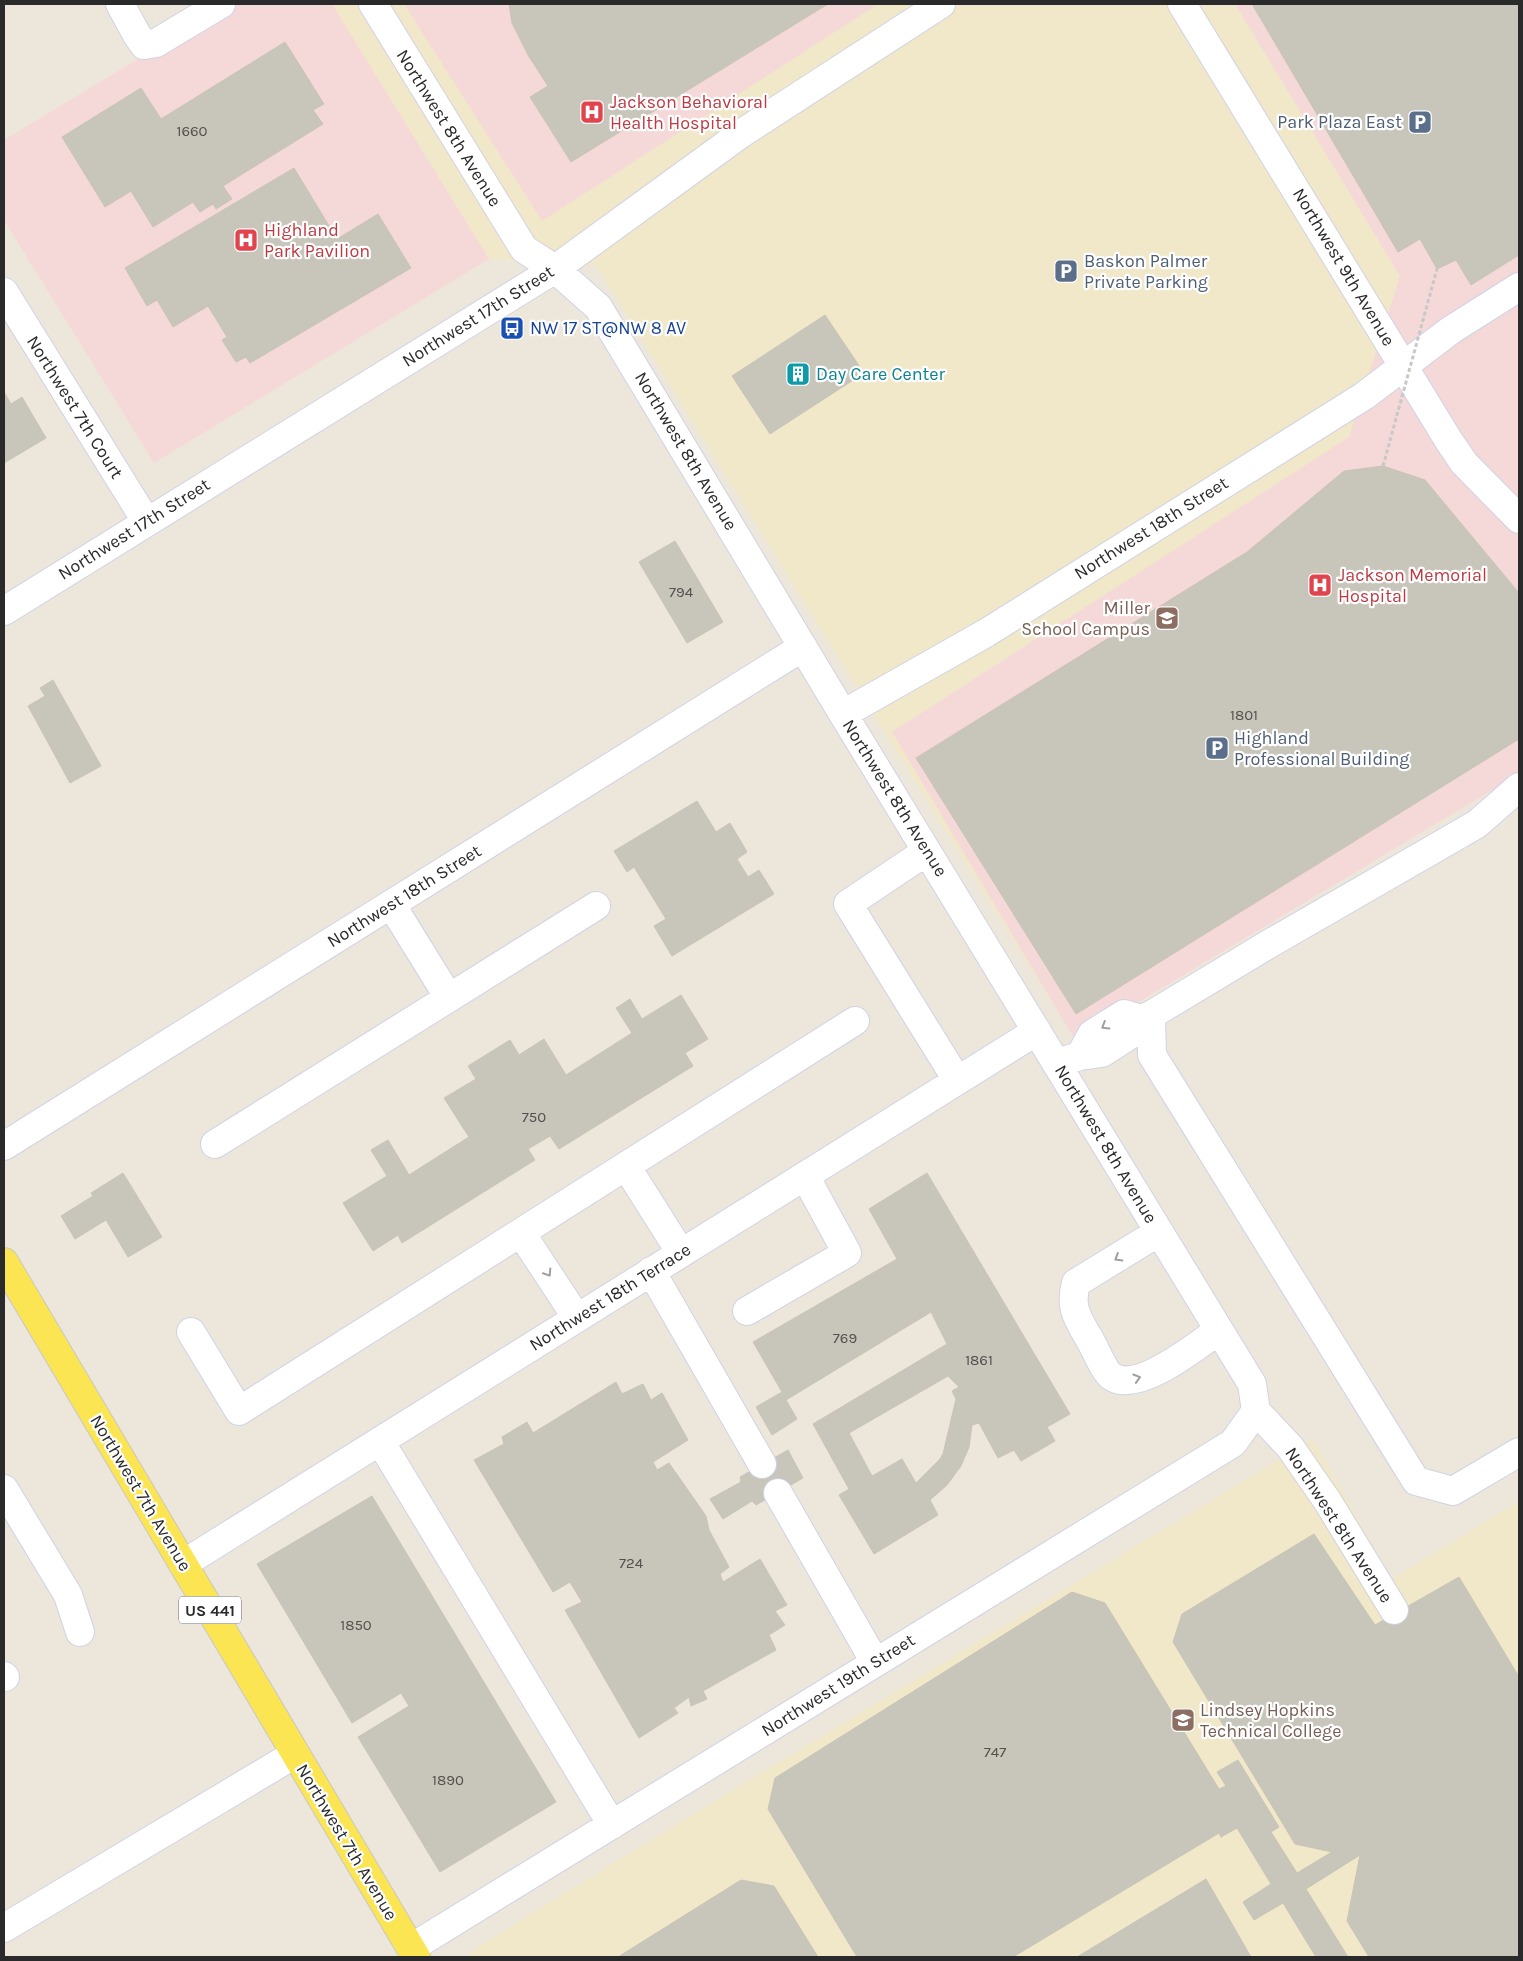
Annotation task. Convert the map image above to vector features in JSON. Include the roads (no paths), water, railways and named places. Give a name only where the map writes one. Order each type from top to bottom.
[{"type":"main road","name":"Northwest 7th Avenue","points":[[4,1262],[413,1953]]},
{"type":"street","points":[[120,4],[136,35],[144,45],[156,43],[221,4]]},
{"type":"street","name":"Northwest 8th Avenue","points":[[373,4],[524,249],[555,269],[598,307],[843,714],[1038,1031],[1069,1060],[1160,1232],[1252,1384],[1256,1411],[1290,1447],[1317,1486],[1394,1610]]},
{"type":"street","name":"Northwest 17th Street","points":[[4,611],[146,521],[555,269],[742,133],[941,4]]},
{"type":"street","name":"Northwest 9th Avenue","points":[[1182,4],[1464,463],[1519,519]]},
{"type":"street","name":"Northwest 18th Street","points":[[843,714],[986,633],[1364,396],[1451,330],[1519,287]]},
{"type":"street","name":"Northwest 7th Court","points":[[4,292],[146,521]]},
{"type":"street","name":"Northwest 18th Street","points":[[4,1146],[803,647]]},
{"type":"street","points":[[1069,1060],[1102,1053],[1133,1033],[1146,1017],[1477,824],[1519,787]]},
{"type":"street","points":[[927,851],[848,904],[957,1080]]},
{"type":"street","points":[[391,904],[449,998]]},
{"type":"street","points":[[215,1144],[596,906]]},
{"type":"street","points":[[1146,1017],[1152,1055],[1416,1481],[1453,1491],[1519,1452]]},
{"type":"street","points":[[191,1332],[239,1411],[855,1022]]},
{"type":"street","name":"Northwest 18th Terrace","points":[[183,1564],[1038,1031]]},
{"type":"street","points":[[626,1166],[681,1253]]},
{"type":"street","points":[[747,1311],[847,1253],[805,1176]]},
{"type":"street","points":[[521,1232],[577,1318]]},
{"type":"street","points":[[1160,1232],[1076,1283],[1072,1300],[1080,1322],[1110,1376],[1125,1382],[1153,1373],[1219,1330]]},
{"type":"street","points":[[651,1271],[762,1464]]},
{"type":"street","name":"Northwest 19th Street","points":[[413,1953],[612,1825],[1233,1443],[1256,1411]]},
{"type":"street","points":[[380,1441],[612,1825]]},
{"type":"street","points":[[4,1489],[68,1596],[80,1632]]},
{"type":"street","points":[[778,1493],[875,1662]]},
{"type":"street","points":[[4,1928],[295,1754]]},
{"type":"place","name":"Jackson Behavioral Health Hospital","points":[[592,112]]},
{"type":"place","name":"Park Plaza East","points":[[1420,122]]},
{"type":"place","name":"Highland Park Pavilion","points":[[246,240]]},
{"type":"place","name":"Baskon Palmer Private Parking","points":[[1066,271]]},
{"type":"place","name":"NW 17 ST@NW 8 AV","points":[[512,328]]},
{"type":"place","name":"Day Care Center","points":[[798,374]]},
{"type":"place","name":"Jackson Memorial Hospital","points":[[1320,585]]},
{"type":"place","name":"Miller School Campus","points":[[1167,618]]},
{"type":"place","name":"Highland Professional Building","points":[[1217,748]]},
{"type":"place","name":"Lindsey Hopkins Technical College","points":[[1183,1720]]}]
